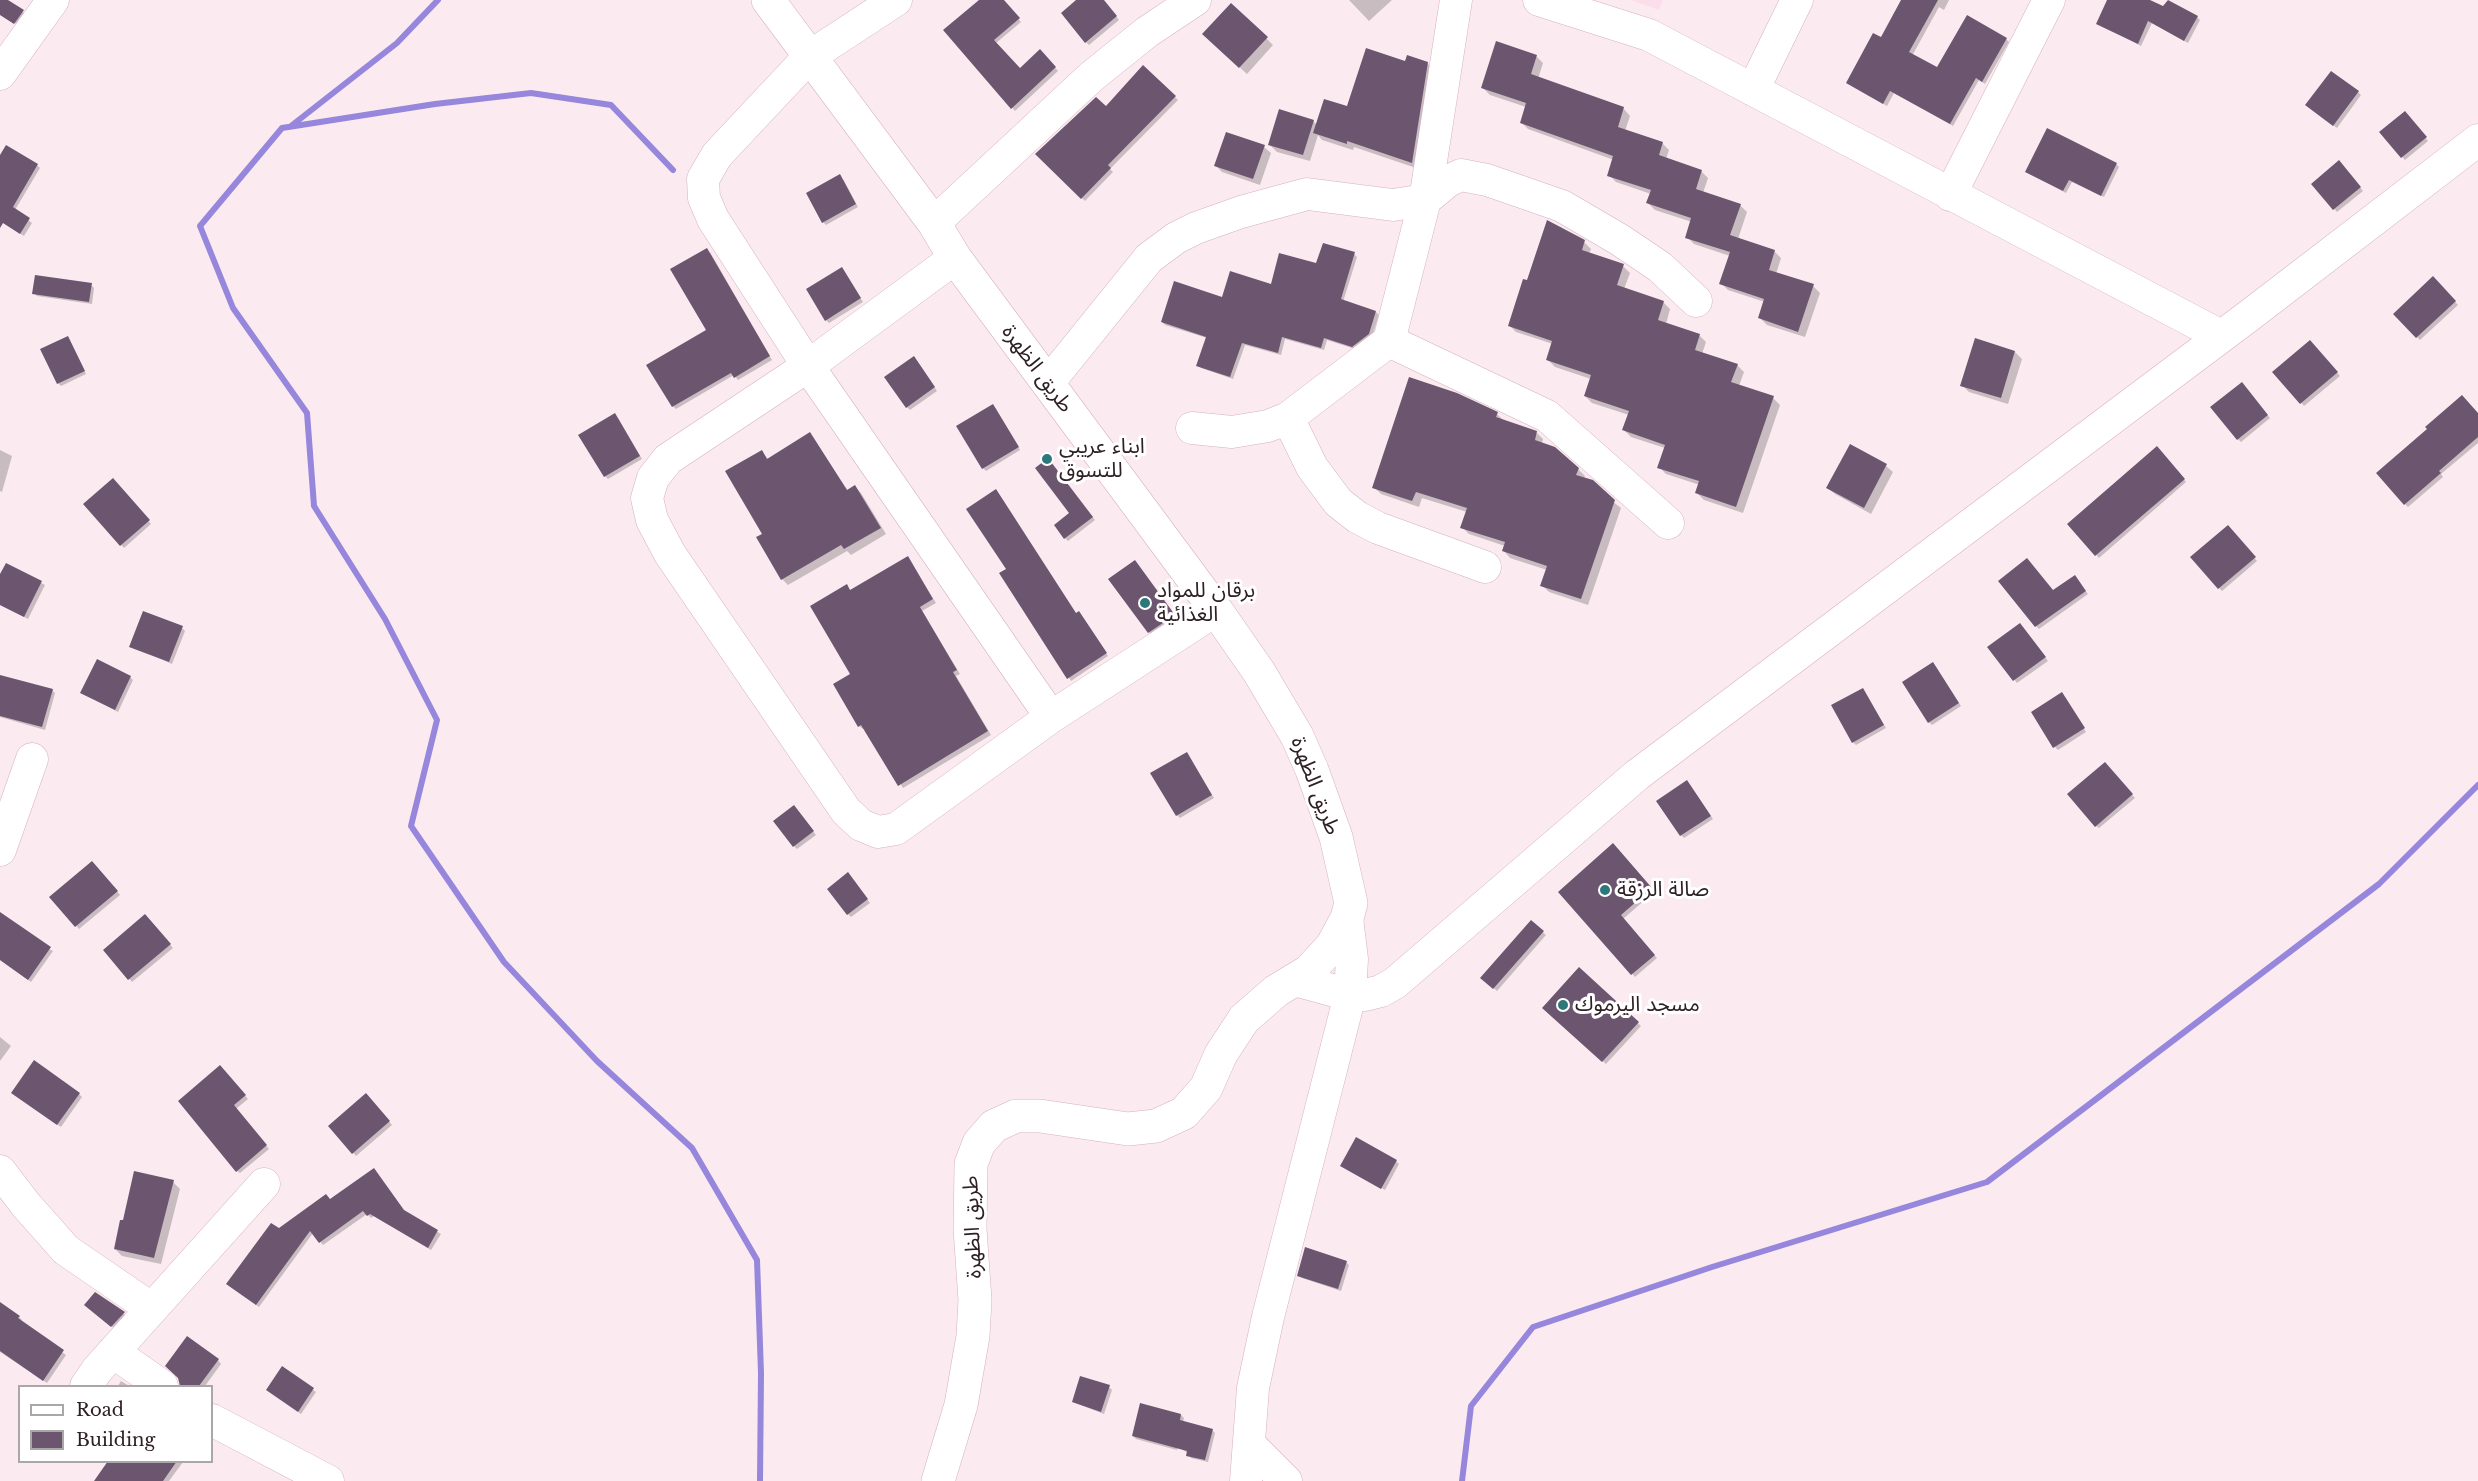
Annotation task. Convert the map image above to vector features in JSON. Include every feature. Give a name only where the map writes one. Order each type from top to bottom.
[{"type":"main road","name":"طريق الظهرة","points":[[768,0],[934,223],[955,258],[1216,610],[1279,703],[1312,770],[1329,815],[1351,903],[1347,918],[1332,946],[1321,960],[1268,997],[1244,1019],[1221,1054],[1206,1088],[1196,1102],[1170,1121],[1156,1126],[1128,1129],[1040,1116],[1016,1116],[994,1126],[979,1143],[971,1164],[970,1229],[975,1300],[973,1336],[961,1405],[938,1481]]},
{"type":"street","points":[[0,74],[53,0]]},
{"type":"street","points":[[896,0],[809,57],[722,150],[703,179],[704,198],[713,219],[808,366],[1051,717]]},
{"type":"street","points":[[934,223],[1091,77],[1147,32],[1195,0]]},
{"type":"street","points":[[1192,428],[1232,432],[1268,426],[1288,418],[1389,341],[1425,200],[1456,0]]},
{"type":"street","points":[[1539,0],[1649,35],[2221,336]]},
{"type":"street","points":[[1753,90],[1797,0]]},
{"type":"street","points":[[1950,195],[2049,0]]},
{"type":"street","points":[[1294,980],[1350,995],[1365,995],[1381,991],[1395,983],[1637,775],[2478,140]]},
{"type":"street","points":[[1048,383],[1149,258],[1176,238],[1196,228],[1307,194],[1393,205],[1425,200],[1448,181],[1461,175],[1487,180],[1562,206],[1660,267],[1696,301]]},
{"type":"street","points":[[955,258],[808,366],[668,459],[653,478],[647,498],[652,520],[670,554],[846,812],[861,825],[878,832],[896,828],[1051,717],[1216,610]]},
{"type":"street","points":[[1389,341],[1547,416],[1668,523]]},
{"type":"street","points":[[1288,418],[1312,467],[1338,502],[1357,517],[1378,528],[1485,567]]},
{"type":"street","points":[[0,850],[32,759]]},
{"type":"street","points":[[1246,1481],[1253,1388],[1268,1317],[1350,995],[1352,959],[1347,918]]},
{"type":"street","points":[[0,1171],[26,1205],[66,1250],[152,1308]]},
{"type":"street","points":[[87,1385],[113,1352],[264,1184]]},
{"type":"street","points":[[113,1352],[161,1385]]},
{"type":"street","points":[[213,1421],[328,1481]]},
{"type":"street","points":[[1249,1444],[1286,1481]]},
{"type":"shaded area","points":[[1631,0],[1663,0],[1659,10]]},
{"type":"building","points":[[0,0],[8,0],[24,10],[14,24],[0,15]]},
{"type":"building","points":[[979,0],[1004,0],[1020,18],[994,40],[1020,68],[1040,49],[1056,67],[1011,109],[943,30]]},
{"type":"building","points":[[1076,0],[1104,0],[1117,16],[1085,43],[1061,13]]},
{"type":"building","points":[[1901,0],[1938,0],[1909,52],[1937,67],[1967,15],[2007,38],[1982,82],[1976,78],[1950,124],[1890,91],[1883,104],[1846,83],[1873,33],[1881,37]]},
{"type":"building","points":[[2107,0],[2150,0],[2163,6],[2168,0],[2198,16],[2184,41],[2148,21],[2138,44],[2096,24]]},
{"type":"building","points":[[1231,3],[1268,37],[1239,68],[1202,34]]},
{"type":"building","points":[[1496,41],[1537,55],[1531,74],[1624,107],[1618,127],[1663,142],[1659,155],[1702,170],[1696,189],[1741,204],[1730,235],[1775,250],[1769,270],[1814,284],[1798,332],[1758,318],[1764,299],[1719,284],[1730,252],[1685,238],[1691,218],[1646,203],[1651,190],[1607,176],[1613,156],[1520,123],[1526,103],[1481,88]]},
{"type":"building","points":[[1366,48],[1405,61],[1407,55],[1428,62],[1412,163],[1347,141],[1347,144],[1313,133],[1324,99],[1347,106]]},
{"type":"building","points":[[1143,65],[1176,96],[1108,165],[1111,168],[1081,199],[1035,154],[1096,97],[1106,106]]},
{"type":"building","points":[[2331,71],[2359,91],[2333,126],[2305,105]]},
{"type":"building","points":[[1279,109],[1314,120],[1303,155],[1268,145]]},
{"type":"building","points":[[2405,111],[2427,137],[2401,158],[2379,132]]},
{"type":"building","points":[[2047,128],[2117,163],[2101,196],[2069,180],[2063,191],[2025,172]]},
{"type":"building","points":[[1226,132],[1265,145],[1253,179],[1214,166]]},
{"type":"building","points":[[6,145],[38,164],[13,207],[30,218],[20,234],[3,223],[0,228],[0,155]]},
{"type":"building","points":[[2339,160],[2361,187],[2333,210],[2311,184]]},
{"type":"building","points":[[840,174],[856,204],[822,223],[806,193]]},
{"type":"building","points":[[1547,220],[1585,240],[1582,250],[1624,264],[1617,285],[1664,301],[1658,320],[1700,334],[1695,350],[1738,364],[1731,382],[1774,396],[1736,507],[1695,493],[1699,481],[1657,468],[1665,445],[1622,430],[1629,411],[1584,396],[1591,375],[1546,360],[1552,341],[1508,326],[1523,279],[1527,280]]},
{"type":"building","points":[[1323,243],[1355,252],[1341,299],[1376,311],[1369,334],[1352,347],[1324,338],[1321,348],[1282,337],[1278,353],[1242,343],[1230,377],[1196,366],[1206,337],[1161,322],[1174,281],[1222,297],[1230,271],[1271,284],[1279,253],[1316,263]]},
{"type":"building","points":[[707,248],[770,356],[734,378],[731,373],[672,407],[646,365],[706,330],[670,269]]},
{"type":"building","points":[[842,267],[861,298],[825,321],[806,289]]},
{"type":"building","points":[[35,275],[92,283],[89,302],[32,294]]},
{"type":"building","points":[[2433,276],[2456,301],[2416,338],[2393,314]]},
{"type":"building","points":[[68,336],[85,371],[57,384],[40,349]]},
{"type":"building","points":[[1975,338],[2015,351],[2001,398],[1960,386]]},
{"type":"building","points":[[2310,340],[2338,372],[2300,404],[2272,372]]},
{"type":"building","points":[[914,356],[935,387],[906,408],[884,377]]},
{"type":"building","points":[[1409,377],[1457,393],[1498,412],[1496,417],[1537,431],[1535,440],[1555,447],[1579,468],[1576,475],[1593,480],[1615,500],[1581,599],[1540,586],[1547,566],[1502,551],[1505,542],[1460,528],[1467,508],[1416,492],[1412,501],[1372,488]]},
{"type":"building","points":[[2242,382],[2268,415],[2237,440],[2210,407]]},
{"type":"building","points":[[2462,395],[2478,413],[2478,437],[2404,505],[2376,473]]},
{"type":"building","points":[[993,404],[1019,447],[982,469],[956,426]]},
{"type":"building","points":[[615,413],[640,456],[604,477],[578,435]]},
{"type":"building","points":[[810,432],[847,490],[855,485],[881,528],[844,549],[841,545],[781,580],[756,537],[762,534],[725,471],[762,450],[767,459]]},
{"type":"building","points":[[1850,444],[1887,464],[1864,508],[1826,488]]},
{"type":"building","points":[[2157,446],[2185,479],[2095,556],[2067,524]]},
{"type":"building","points":[[1048,458],[1093,517],[1064,539],[1054,525],[1069,513],[1035,468]]},
{"type":"building","points":[[113,478],[150,520],[120,546],[83,504]]},
{"type":"building","points":[[996,489],[1076,613],[1079,611],[1107,653],[1067,679],[999,573],[1006,569],[966,509]]},
{"type":"building","points":[[2228,525],[2256,557],[2218,589],[2190,557]]},
{"type":"building","points":[[908,556],[933,599],[920,607],[957,670],[953,672],[988,731],[898,786],[861,725],[858,727],[833,684],[850,674],[810,606],[847,584],[850,590]]},
{"type":"building","points":[[2027,558],[2053,590],[2075,575],[2086,591],[2035,627],[1998,581]]},
{"type":"building","points":[[1135,560],[1175,615],[1148,633],[1108,579]]},
{"type":"building","points":[[6,563],[42,581],[24,617],[0,605],[0,574]]},
{"type":"building","points":[[143,611],[183,626],[169,662],[129,647]]},
{"type":"building","points":[[2020,623],[2046,657],[2013,681],[1987,647]]},
{"type":"building","points":[[97,659],[131,676],[115,710],[80,693]]},
{"type":"building","points":[[1933,662],[1959,703],[1928,723],[1902,682]]},
{"type":"building","points":[[0,675],[53,689],[42,727],[0,716]]},
{"type":"building","points":[[1863,688],[1884,725],[1852,743],[1831,705]]},
{"type":"building","points":[[2062,692],[2085,728],[2053,748],[2031,712]]},
{"type":"building","points":[[1187,752],[1212,795],[1176,816],[1150,773]]},
{"type":"building","points":[[2105,762],[2133,794],[2095,827],[2067,794]]},
{"type":"building","points":[[1687,780],[1711,816],[1680,836],[1656,801]]},
{"type":"building","points":[[794,805],[814,831],[793,847],[773,821]]},
{"type":"building","name":"صالة الرزقة","points":[[1613,843],[1652,888],[1621,915],[1655,955],[1631,975],[1558,892]]},
{"type":"building","points":[[92,861],[118,891],[75,927],[49,897]]},
{"type":"building","points":[[848,872],[868,899],[847,915],[827,889]]},
{"type":"building","points":[[0,912],[51,947],[28,980],[0,960]]},
{"type":"building","points":[[145,914],[171,944],[128,980],[103,950]]},
{"type":"building","points":[[1531,920],[1544,931],[1493,989],[1480,978]]},
{"type":"building","points":[[1579,967],[1639,1022],[1602,1062],[1542,1008]]},
{"type":"building","points":[[34,1060],[80,1093],[57,1125],[11,1093]]},
{"type":"building","points":[[220,1065],[246,1095],[234,1105],[267,1145],[236,1172],[178,1101]]},
{"type":"building","points":[[366,1093],[390,1121],[352,1154],[328,1126]]},
{"type":"building","points":[[1356,1137],[1397,1160],[1381,1189],[1340,1166]]},
{"type":"building","points":[[374,1168],[404,1210],[438,1230],[428,1248],[370,1214],[367,1216],[363,1211],[319,1243],[310,1231],[256,1305],[226,1284],[271,1223],[279,1228],[326,1194],[330,1199]]},
{"type":"building","points":[[134,1171],[174,1180],[154,1258],[114,1249]]},
{"type":"building","points":[[1305,1247],[1347,1261],[1338,1289],[1297,1276]]},
{"type":"building","points":[[95,1292],[125,1312],[111,1327],[84,1305]]},
{"type":"building","points":[[0,1302],[20,1316],[18,1318],[64,1350],[43,1381],[0,1351]]},
{"type":"building","points":[[187,1336],[219,1359],[200,1385],[180,1385],[178,1378],[165,1366]]},
{"type":"building","points":[[282,1366],[314,1388],[298,1412],[266,1390]]},
{"type":"building","points":[[1080,1376],[1110,1385],[1101,1412],[1072,1402]]},
{"type":"building","points":[[1140,1403],[1181,1414],[1180,1420],[1213,1429],[1205,1460],[1186,1456],[1187,1451],[1132,1436]]},
{"type":"building","points":[[107,1463],[176,1463],[163,1481],[94,1481]]},
{"type":"waterway","points":[[291,126],[397,43],[438,0]]},
{"type":"waterway","points":[[673,170],[611,105],[531,93],[435,104],[282,128],[200,226],[233,308],[307,413],[314,506],[385,619],[437,720],[411,826],[504,962],[597,1061],[692,1148],[757,1260],[761,1373],[760,1481]]},
{"type":"waterway","points":[[1462,1481],[1471,1406],[1533,1327],[1712,1267],[1987,1182],[2379,884],[2478,785]]},
{"type":"place","name":"ابناء عريبي للتسوق","points":[[1047,459]]},
{"type":"place","name":"برقان للمواد الغذائية","points":[[1145,603]]},
{"type":"place","name":"صالة الرزقة","points":[[1605,890]]},
{"type":"place","name":"مسجد اليرموك","points":[[1563,1005]]}]
